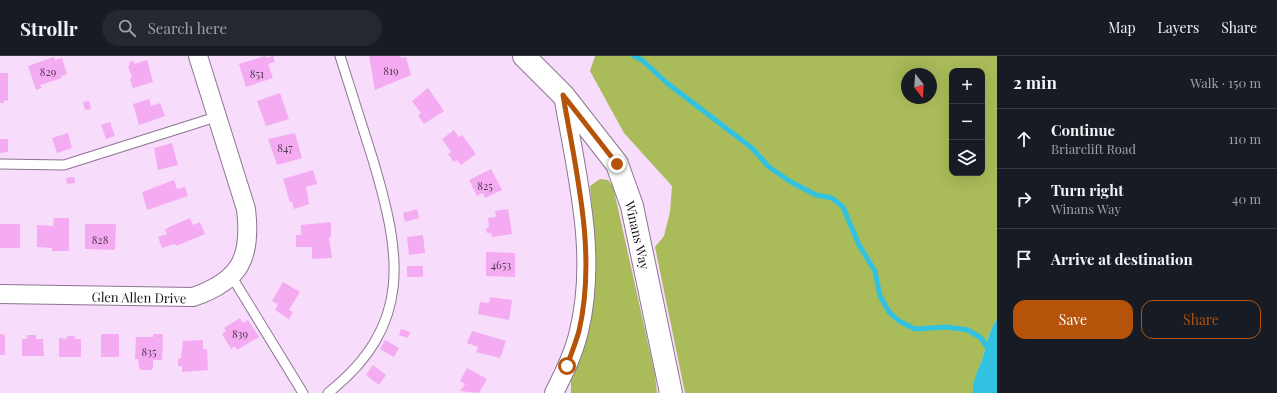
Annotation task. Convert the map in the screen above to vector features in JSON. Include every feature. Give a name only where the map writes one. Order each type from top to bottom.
[{"type":"street","name":"Glen Allen Drive","points":[[0,294],[193,297],[221,286],[232,277],[240,264],[246,248],[248,228],[246,209],[198,56]]},
{"type":"street","name":"Winans Way","points":[[524,56],[563,95],[617,164],[625,182],[637,229],[671,393]]},
{"type":"street","points":[[554,393],[567,366],[579,331],[585,290],[586,236],[563,95]]},
{"type":"lane","points":[[328,393],[347,378],[360,364],[371,347],[383,326],[395,280],[395,257],[386,204],[340,56]]},
{"type":"lane","points":[[0,164],[64,165],[216,117]]},
{"type":"lane","points":[[232,277],[303,393]]},
{"type":"green space","points":[[595,56],[997,56],[997,319],[990,334],[975,380],[973,393],[685,393],[655,247],[664,236],[670,212],[672,186],[624,133],[590,71]]},
{"type":"green space","points":[[600,179],[608,180],[613,186],[655,375],[657,393],[571,393],[571,380],[589,330],[596,252],[590,186]]},
{"type":"water","points":[[997,319],[997,393],[973,393],[973,384],[990,334]]},
{"type":"building","points":[[265,56],[266,58],[273,56],[275,62],[268,64],[273,78],[246,87],[239,64]]},
{"type":"building","points":[[369,56],[406,57],[411,75],[375,90]]},
{"type":"building","points":[[54,57],[55,60],[62,58],[67,74],[61,76],[62,78],[40,85],[42,88],[36,90],[28,66]]},
{"type":"building","points":[[147,60],[153,82],[133,88],[130,79],[132,78],[128,66],[130,65],[129,62],[133,61],[134,64]]},
{"type":"building","points":[[0,73],[8,73],[8,101],[4,100],[4,103],[0,103]]},
{"type":"building","points":[[428,88],[444,111],[424,124],[418,116],[421,113],[412,101]]},
{"type":"building","points":[[280,93],[289,119],[266,126],[257,101]]},
{"type":"building","points":[[149,99],[151,106],[160,103],[165,116],[139,125],[133,104]]},
{"type":"building","points":[[89,101],[91,109],[85,110],[83,102]]},
{"type":"building","points":[[110,122],[115,136],[106,139],[101,125]]},
{"type":"building","points":[[454,130],[459,137],[462,135],[476,154],[461,165],[457,160],[454,162],[448,154],[451,152],[442,139]]},
{"type":"building","points":[[68,133],[72,148],[57,153],[52,138]]},
{"type":"building","points":[[295,133],[302,158],[277,165],[268,139]]},
{"type":"building","points":[[0,139],[8,139],[8,152],[0,153]]},
{"type":"building","points":[[172,143],[178,165],[158,170],[154,148]]},
{"type":"building","points":[[491,169],[502,190],[485,198],[483,193],[477,196],[469,180]]},
{"type":"building","points":[[313,170],[317,184],[306,187],[309,204],[294,209],[292,202],[290,202],[283,179]]},
{"type":"building","points":[[74,177],[75,183],[67,184],[66,178]]},
{"type":"building","points":[[174,180],[177,189],[185,187],[188,196],[147,210],[142,192]]},
{"type":"building","points":[[417,209],[419,218],[405,222],[403,213]]},
{"type":"building","points":[[508,209],[512,234],[492,237],[491,233],[487,233],[486,228],[489,228],[488,218],[496,217],[495,211]]},
{"type":"building","points":[[54,218],[69,218],[69,251],[52,251],[52,248],[37,247],[37,225],[53,226]]},
{"type":"building","points":[[190,218],[193,225],[200,222],[205,234],[176,246],[175,244],[162,248],[158,237],[167,234],[165,230],[169,227]]},
{"type":"building","points":[[331,222],[331,237],[329,237],[332,258],[312,259],[312,247],[296,247],[296,235],[301,235],[301,225]]},
{"type":"building","points":[[0,224],[20,224],[20,248],[0,248]]},
{"type":"building","points":[[85,224],[116,224],[115,250],[85,249]]},
{"type":"building","points":[[423,235],[425,253],[409,255],[407,237]]},
{"type":"building","points":[[486,252],[515,253],[515,277],[486,276]]},
{"type":"building","points":[[407,266],[423,266],[423,277],[407,277]]},
{"type":"building","points":[[283,282],[300,292],[289,310],[293,312],[289,319],[275,310],[278,304],[272,301]]},
{"type":"building","points":[[490,297],[512,300],[509,320],[478,314],[480,302],[489,303]]},
{"type":"building","points":[[240,318],[243,323],[248,320],[259,337],[237,350],[235,346],[231,349],[222,334],[226,331],[224,328]]},
{"type":"building","points":[[401,329],[410,332],[408,338],[399,335]]},
{"type":"building","points":[[472,331],[506,341],[500,358],[476,352],[478,347],[467,343]]},
{"type":"building","points":[[0,334],[5,335],[5,355],[0,355]]},
{"type":"building","points":[[101,334],[119,334],[119,357],[101,357]]},
{"type":"building","points":[[153,334],[163,334],[162,360],[153,360],[153,368],[151,370],[141,370],[139,368],[138,359],[135,359],[136,337],[153,337]]},
{"type":"building","points":[[27,335],[36,335],[36,339],[43,339],[44,356],[22,356],[22,339],[27,339]]},
{"type":"building","points":[[67,336],[75,336],[75,339],[81,339],[81,357],[59,357],[59,338],[67,339]]},
{"type":"building","points":[[203,340],[203,349],[207,349],[208,370],[182,372],[182,366],[178,366],[178,359],[181,358],[183,341]]},
{"type":"building","points":[[385,340],[399,348],[394,357],[380,349]]},
{"type":"building","points":[[373,365],[386,375],[379,385],[366,375]]},
{"type":"building","points":[[467,368],[487,379],[479,393],[460,391],[465,384],[460,381]]},
{"type":"waterway","points":[[634,56],[642,60],[667,83],[752,148],[769,167],[791,182],[816,195],[832,198],[843,207],[859,245],[875,271],[880,296],[889,312],[899,321],[915,329],[947,327],[968,330],[981,338],[989,350]]},
{"type":"route","points":[[567,366],[579,331],[585,290],[586,236],[563,95],[617,164]]}]
